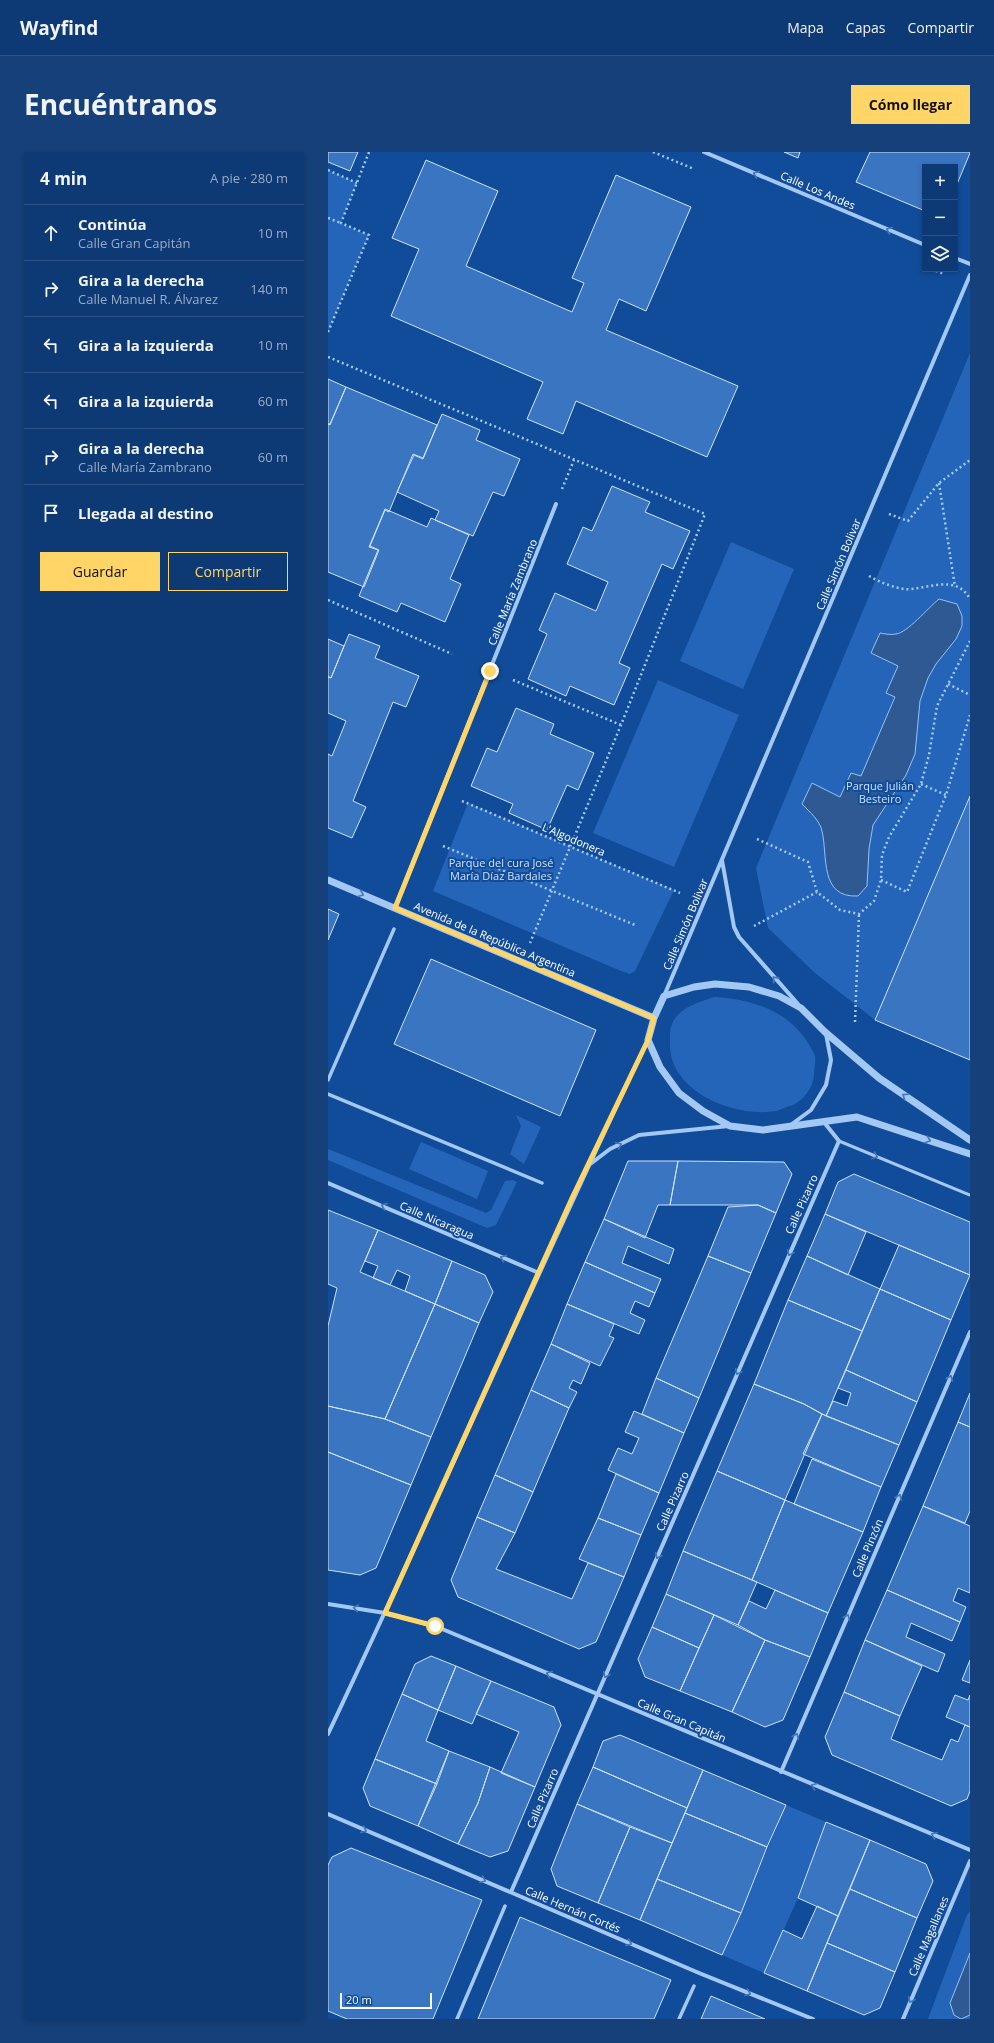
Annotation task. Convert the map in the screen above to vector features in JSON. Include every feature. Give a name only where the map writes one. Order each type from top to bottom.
[{"type":"street","name":"Calle Los Andes","points":[[704,152],[922,244]]},
{"type":"street","points":[[958,259],[970,264]]},
{"type":"street","name":"Calle Simón Bolivar","points":[[664,996],[970,275]]},
{"type":"street","name":"Calle María Zambrano","points":[[395,908],[556,504]]},
{"type":"street","name":"Calle Simón Bolivar","points":[[722,860],[734,927],[739,937],[801,1008]]},
{"type":"street","name":"Avenida de la República Argentina","points":[[328,880],[654,1018]]},
{"type":"street","points":[[328,1080],[394,929]]},
{"type":"street","points":[[328,1734],[385,1613],[587,1167],[648,1040],[654,1018],[664,996],[715,984],[735,984],[779,996],[801,1008],[825,1032],[879,1078],[970,1140]]},
{"type":"street","points":[[790,1126],[811,1110],[826,1085],[831,1060],[825,1032]]},
{"type":"street","points":[[648,1040],[660,1067],[679,1093],[703,1112],[730,1126]]},
{"type":"street","points":[[328,1094],[542,1183]]},
{"type":"street","points":[[587,1167],[610,1149],[639,1135],[730,1126],[763,1130],[857,1117],[970,1154]]},
{"type":"street","points":[[823,1121],[839,1140]]},
{"type":"street","name":"Calle Pizarro","points":[[511,1892],[839,1140]]},
{"type":"street","name":"Calle Nicaragua","points":[[328,1183],[539,1273]]},
{"type":"street","name":"Calle Pinzón","points":[[781,1772],[970,1332]]},
{"type":"street","name":"Calle Gran Capitán","points":[[328,1604],[385,1613],[435,1626],[970,1850]]},
{"type":"street","name":"Calle Hernán Cortés","points":[[328,1814],[699,1973],[812,2019]]},
{"type":"street","name":"Calle Magallanes","points":[[903,2019],[970,1861]]},
{"type":"street","points":[[457,2019],[505,1906]]},
{"type":"street","points":[[679,2019],[694,1986]]},
{"type":"lane","points":[[839,1140],[970,1196]]},
{"type":"path","points":[[341,223],[369,152]]},
{"type":"path","points":[[328,170],[357,183]]},
{"type":"path","points":[[328,218],[369,235],[328,332]]},
{"type":"path","points":[[328,357],[705,514],[621,725],[530,943]]},
{"type":"path","points":[[556,504],[574,460]]},
{"type":"path","points":[[871,508],[908,521],[939,483],[970,460]]},
{"type":"path","points":[[939,483],[956,587]]},
{"type":"path","points":[[868,576],[891,586],[906,589],[942,583],[956,587],[968,595],[970,599]]},
{"type":"path","points":[[328,600],[452,654]]},
{"type":"path","points":[[855,1022],[859,914],[874,900],[881,880],[882,855],[889,837],[921,784],[929,755],[937,706],[970,641]]},
{"type":"path","points":[[513,680],[621,725]]},
{"type":"path","points":[[948,684],[970,695]]},
{"type":"path","points":[[881,880],[907,892],[946,795],[970,715]]},
{"type":"path","points":[[921,784],[946,795]]},
{"type":"path","name":"L'Algodonera","points":[[462,801],[680,893]]},
{"type":"path","points":[[757,839],[808,862],[818,892],[840,910],[859,914]]},
{"type":"path","points":[[443,846],[551,892],[635,925]]},
{"type":"path","points":[[754,926],[818,892]]},
{"type":"green space","points":[[328,170],[357,183],[341,223],[369,235],[328,332]]},
{"type":"green space","name":"Parque Julián Besteiro","points":[[970,353],[970,794],[875,1020],[815,973],[768,928],[756,868]]},
{"type":"green space","points":[[731,542],[794,569],[743,689],[680,661]]},
{"type":"green space","points":[[658,680],[739,715],[674,867],[593,833]]},
{"type":"green space","name":"Parque del cura José María Díaz Bardales","points":[[468,803],[674,890],[635,971],[630,974],[621,971],[433,891]]},
{"type":"green space","points":[[714,997],[741,1000],[767,1008],[790,1022],[800,1032],[813,1051],[815,1058],[814,1079],[808,1092],[801,1100],[793,1105],[776,1111],[760,1112],[742,1110],[724,1106],[708,1098],[693,1088],[681,1076],[673,1062],[670,1045],[670,1030],[674,1019],[685,1009],[694,1004]]},
{"type":"green space","points":[[516,1115],[541,1127],[524,1164],[510,1154],[521,1126]]},
{"type":"green space","points":[[421,1142],[488,1171],[477,1199],[409,1169]]},
{"type":"green space","points":[[328,1149],[486,1213],[491,1210],[505,1181],[513,1180],[517,1182],[496,1225],[487,1228],[328,1160]]},
{"type":"green space","points":[[786,1805],[826,1822],[798,1898],[764,1973],[722,1955]]},
{"type":"green space","points":[[970,1911],[970,2019],[928,2019],[967,1915]]},
{"type":"shaded area","points":[[939,599],[957,604],[962,616],[962,626],[956,639],[936,664],[928,678],[920,701],[915,754],[906,775],[873,825],[869,849],[867,886],[858,896],[846,895],[837,890],[831,883],[826,863],[821,827],[802,804],[812,783],[840,797],[851,773],[861,776],[895,697],[886,693],[898,666],[871,653],[880,633],[901,633],[912,625]]},
{"type":"shaded area","points":[[970,1953],[970,2015],[961,2019],[954,2015],[950,2003]]},
{"type":"building","points":[[328,152],[358,152],[350,171],[328,162]]},
{"type":"building","points":[[784,152],[800,152],[798,158]]},
{"type":"building","points":[[870,152],[970,152],[958,182],[958,164],[922,164],[922,210],[856,182]]},
{"type":"building","points":[[426,160],[498,191],[466,266],[572,312],[584,283],[572,278],[616,175],[691,207],[646,311],[619,299],[606,330],[738,386],[707,457],[576,401],[563,434],[527,419],[543,382],[391,316],[419,249],[392,238]]},
{"type":"building","points":[[328,379],[346,387],[330,424],[328,424]]},
{"type":"building","points":[[346,387],[437,425],[423,458],[413,454],[389,512],[385,510],[370,546],[379,550],[364,587],[328,572],[328,424],[330,425]]},
{"type":"building","points":[[442,414],[480,430],[476,440],[520,459],[504,496],[493,492],[473,536],[435,520],[439,511],[397,492],[414,455],[423,459]]},
{"type":"building","points":[[612,486],[650,502],[645,512],[690,531],[673,569],[662,564],[619,663],[630,668],[614,705],[570,686],[566,696],[528,679],[547,634],[539,630],[555,593],[596,611],[608,582],[567,564],[583,527],[592,531]]},
{"type":"building","points":[[385,509],[427,527],[431,518],[469,535],[450,579],[461,584],[445,622],[401,603],[397,612],[359,596],[378,550],[369,547]]},
{"type":"building","points":[[349,634],[380,646],[375,658],[419,676],[406,707],[393,702],[353,801],[366,807],[352,838],[328,828],[328,754],[332,756],[346,721],[328,713],[328,677],[331,678]]},
{"type":"building","points":[[328,639],[344,646],[331,678],[328,676]]},
{"type":"building","points":[[516,708],[554,724],[550,734],[594,753],[578,790],[567,785],[547,830],[509,813],[513,804],[471,786],[487,748],[497,752]]},
{"type":"building","points":[[970,796],[970,1060],[875,1020]]},
{"type":"building","points":[[328,909],[339,914],[328,940]]},
{"type":"building","points":[[431,959],[596,1030],[560,1116],[394,1044]]},
{"type":"building","points":[[628,1161],[678,1161],[670,1205],[658,1205],[645,1238],[604,1219]]},
{"type":"building","points":[[678,1161],[784,1162],[792,1174],[776,1213],[758,1205],[670,1205]]},
{"type":"building","points":[[854,1174],[970,1222],[970,1275],[825,1214],[838,1182]]},
{"type":"building","points":[[758,1205],[776,1213],[751,1273],[708,1256],[728,1207]]},
{"type":"building","points":[[328,1210],[378,1230],[360,1272],[435,1304],[385,1419],[328,1406],[328,1326],[337,1288],[328,1284]]},
{"type":"building","points":[[825,1214],[866,1232],[848,1275],[807,1256]]},
{"type":"building","points":[[604,1219],[674,1249],[669,1264],[628,1246],[622,1263],[661,1279],[655,1293],[585,1262]]},
{"type":"building","points":[[378,1230],[452,1261],[435,1304],[405,1291],[410,1276],[397,1270],[390,1285],[373,1278],[378,1266],[365,1261]]},
{"type":"building","points":[[899,1245],[970,1275],[951,1320],[880,1289]]},
{"type":"building","points":[[708,1256],[751,1273],[699,1398],[656,1378]]},
{"type":"building","points":[[807,1256],[880,1289],[862,1331],[788,1300]]},
{"type":"building","points":[[452,1261],[485,1275],[493,1292],[479,1323],[435,1304]]},
{"type":"building","points":[[585,1262],[655,1293],[649,1307],[635,1301],[630,1313],[645,1320],[639,1334],[567,1304]]},
{"type":"building","points":[[880,1289],[951,1320],[917,1402],[846,1370]]},
{"type":"building","points":[[788,1300],[862,1331],[826,1416],[804,1404],[754,1384]]},
{"type":"building","points":[[435,1304],[479,1323],[431,1437],[385,1419]]},
{"type":"building","points":[[567,1304],[614,1324],[609,1336],[614,1338],[600,1366],[551,1344]]},
{"type":"building","points":[[551,1344],[590,1363],[581,1384],[573,1380],[569,1388],[577,1392],[569,1408],[531,1390]]},
{"type":"building","points":[[846,1370],[917,1402],[899,1445],[826,1416],[833,1401],[847,1406],[851,1393],[838,1388]]},
{"type":"building","points":[[656,1378],[699,1398],[684,1433],[642,1414]]},
{"type":"building","points":[[754,1384],[804,1404],[822,1414],[785,1500],[717,1471]]},
{"type":"building","points":[[531,1390],[569,1408],[533,1492],[495,1475]]},
{"type":"building","points":[[970,1393],[970,1427],[958,1422]]},
{"type":"building","points":[[328,1406],[385,1419],[431,1437],[411,1485],[328,1452]]},
{"type":"building","points":[[634,1411],[684,1433],[659,1493],[608,1470],[618,1448],[632,1454],[639,1438],[625,1432]]},
{"type":"building","points":[[822,1414],[899,1445],[881,1487],[803,1454]]},
{"type":"building","points":[[958,1422],[970,1427],[970,1511],[965,1523],[923,1506]]},
{"type":"building","points":[[328,1452],[411,1485],[376,1568],[360,1575],[328,1570]]},
{"type":"building","points":[[812,1459],[881,1487],[863,1532],[794,1504]]},
{"type":"building","points":[[717,1471],[785,1500],[752,1580],[683,1551]]},
{"type":"building","points":[[616,1474],[659,1493],[641,1535],[598,1518]]},
{"type":"building","points":[[495,1475],[533,1492],[515,1533],[477,1517]]},
{"type":"building","points":[[785,1500],[863,1532],[828,1613],[752,1580]]},
{"type":"building","points":[[923,1506],[970,1526],[970,1593],[958,1588],[953,1601],[966,1607],[960,1622],[887,1590]]},
{"type":"building","points":[[477,1517],[515,1533],[496,1569],[572,1599],[588,1563],[624,1577],[596,1642],[579,1649],[458,1597],[451,1580]]},
{"type":"building","points":[[598,1518],[641,1535],[624,1577],[579,1559]]},
{"type":"building","points":[[683,1551],[757,1582],[738,1625],[666,1594]]},
{"type":"building","points":[[775,1590],[828,1613],[810,1657],[765,1640],[738,1625],[749,1601],[766,1609]]},
{"type":"building","points":[[887,1590],[960,1622],[952,1641],[911,1623],[906,1637],[945,1654],[938,1672],[865,1640]]},
{"type":"building","points":[[666,1594],[714,1615],[699,1648],[652,1627]]},
{"type":"building","points":[[714,1615],[765,1640],[732,1712],[680,1691]]},
{"type":"building","points":[[652,1627],[699,1648],[680,1691],[645,1677],[638,1659]]},
{"type":"building","points":[[765,1640],[810,1657],[783,1720],[765,1727],[732,1712]]},
{"type":"building","points":[[865,1640],[922,1666],[900,1716],[844,1692]]},
{"type":"building","points":[[431,1656],[456,1666],[438,1710],[402,1694],[415,1664]]},
{"type":"building","points":[[970,1660],[970,1683],[962,1680]]},
{"type":"building","points":[[456,1666],[491,1681],[472,1724],[438,1710]]},
{"type":"building","points":[[491,1681],[554,1707],[561,1725],[535,1787],[501,1773],[519,1732],[476,1714]]},
{"type":"building","points":[[844,1692],[900,1716],[891,1739],[942,1760],[951,1739],[958,1742],[965,1725],[970,1727],[970,1791],[967,1799],[951,1806],[832,1755],[825,1737]]},
{"type":"building","points":[[402,1694],[438,1710],[426,1741],[449,1751],[437,1784],[375,1759]]},
{"type":"building","points":[[955,1695],[968,1700],[970,1695],[970,1727],[946,1717]]},
{"type":"building","points":[[620,1735],[703,1770],[687,1808],[593,1767],[603,1741]]},
{"type":"building","points":[[449,1751],[490,1767],[478,1803],[458,1844],[418,1826]]},
{"type":"building","points":[[375,1759],[437,1784],[418,1826],[370,1806],[363,1788]]},
{"type":"building","points":[[490,1767],[535,1787],[508,1851],[490,1857],[458,1844],[478,1803]]},
{"type":"building","points":[[593,1767],[687,1808],[672,1843],[577,1804]]},
{"type":"building","points":[[703,1770],[786,1805],[767,1847],[685,1813]]},
{"type":"building","points":[[577,1804],[630,1827],[598,1903],[557,1886],[551,1869]]},
{"type":"building","points":[[685,1813],[767,1847],[741,1913],[657,1879]]},
{"type":"building","points":[[826,1822],[870,1840],[838,1916],[798,1898]]},
{"type":"building","points":[[630,1827],[672,1843],[640,1920],[598,1903]]},
{"type":"building","points":[[870,1840],[926,1864],[933,1881],[917,1918],[850,1889]]},
{"type":"building","points":[[351,1848],[482,1900],[433,2019],[347,2019],[328,2011],[328,1865],[332,1857]]},
{"type":"building","points":[[657,1879],[741,1913],[722,1955],[640,1920]]},
{"type":"building","points":[[850,1889],[917,1918],[895,1972],[827,1943]]},
{"type":"building","points":[[817,1906],[838,1916],[807,1991],[764,1973],[783,1930],[802,1939]]},
{"type":"building","points":[[520,1917],[671,1980],[654,2019],[478,2019]]},
{"type":"building","points":[[827,1943],[895,1972],[880,2008],[864,2015],[807,1991]]},
{"type":"building","points":[[711,1996],[765,2019],[701,2019]]},
{"type":"route","points":[[435,1626],[385,1613],[573,1196],[648,1040],[654,1018],[395,908],[490,671]]}]
